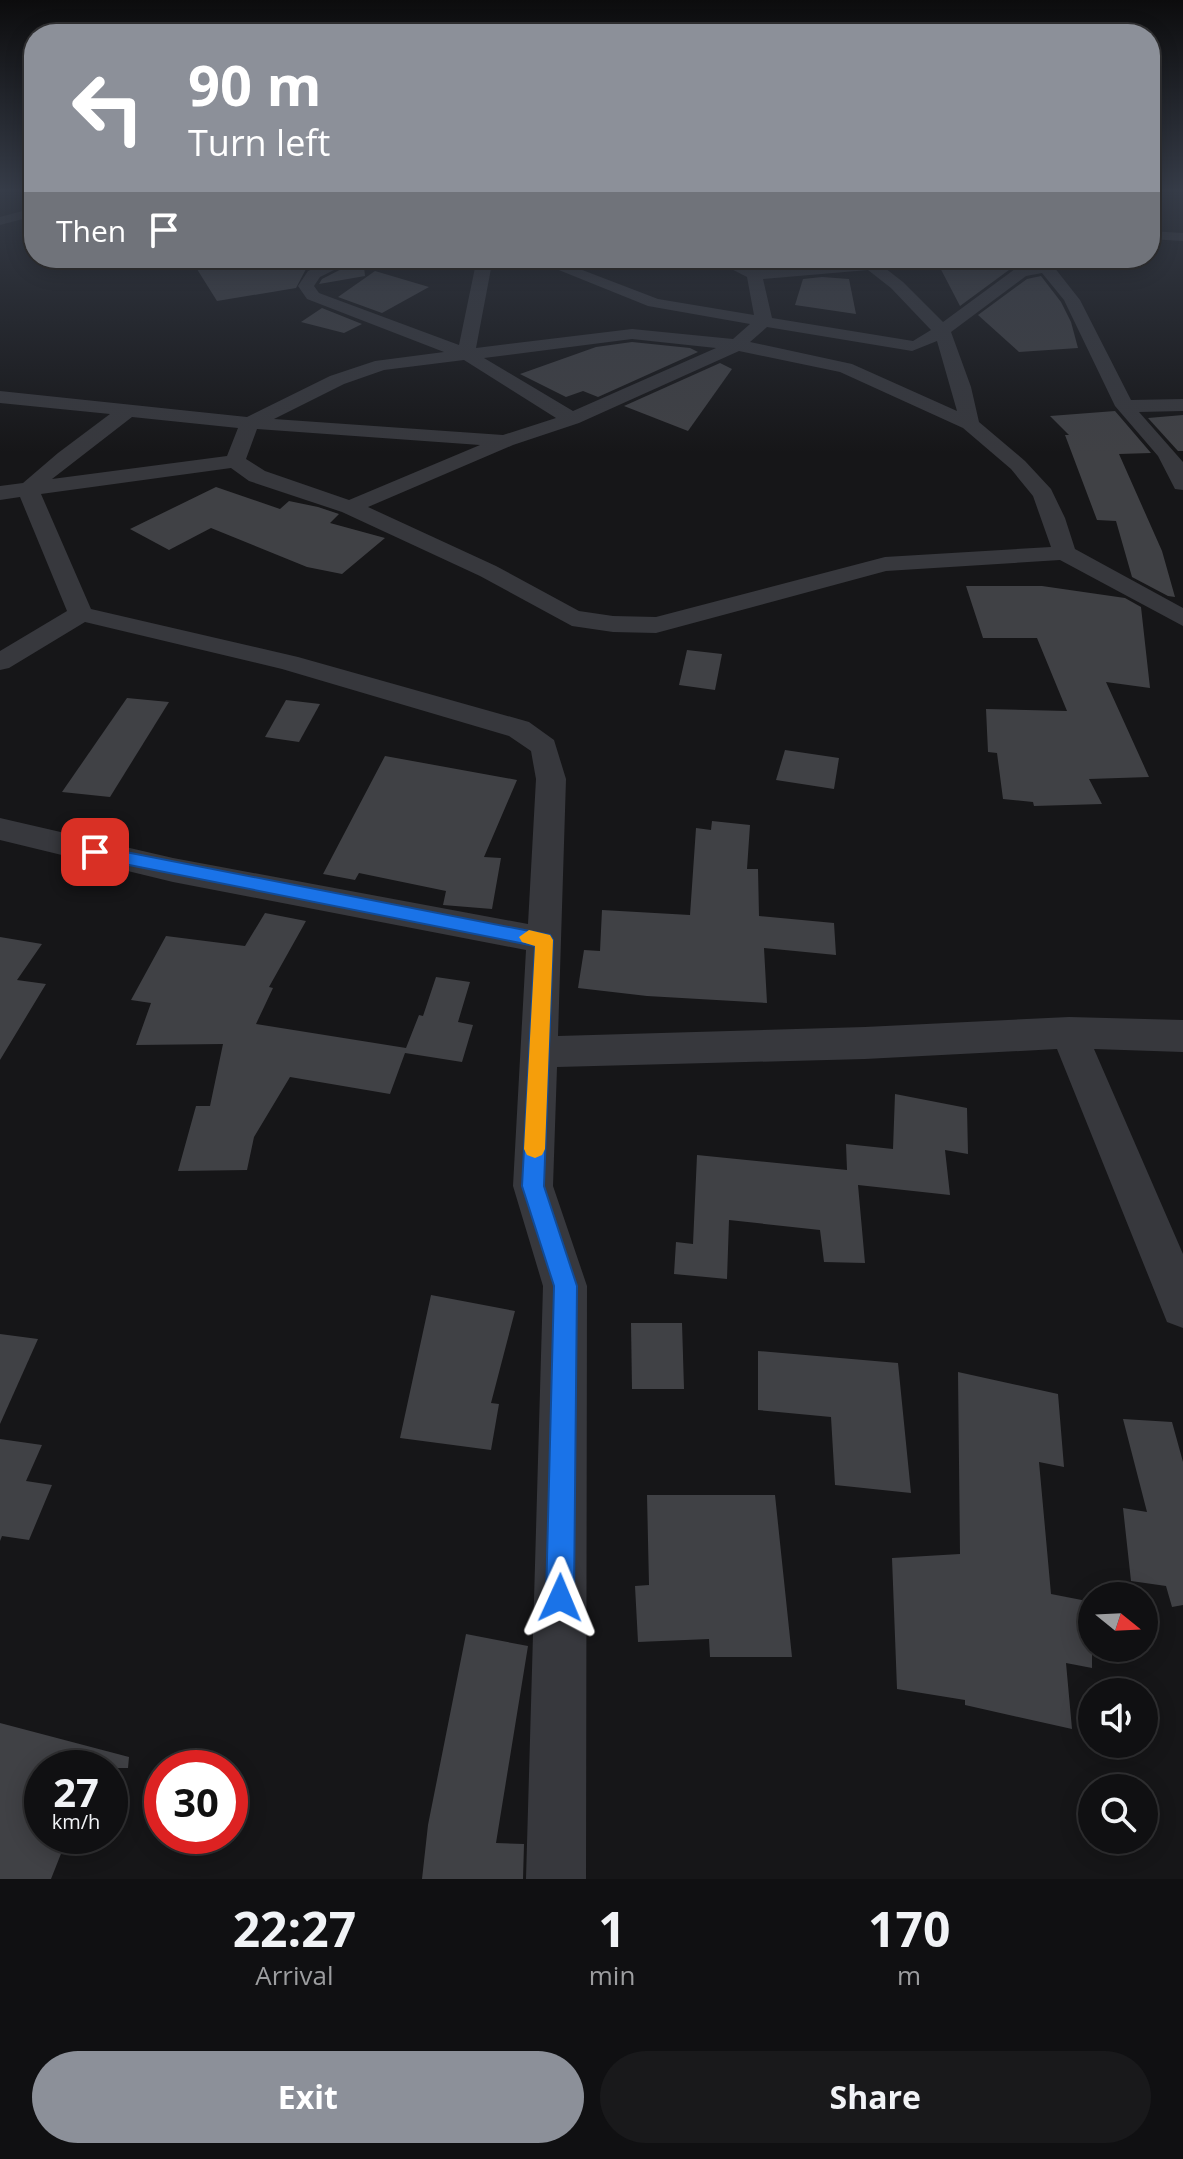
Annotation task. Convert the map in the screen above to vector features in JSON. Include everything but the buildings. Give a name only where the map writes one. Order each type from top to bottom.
[{"type":"street","points":[[312,278],[306,286],[313,296],[466,354],[572,419]]},
{"type":"street","points":[[466,354],[481,278]]},
{"type":"street","points":[[590,278],[654,303],[912,346]]},
{"type":"street","points":[[755,278],[764,320]]},
{"type":"street","points":[[887,278],[942,331],[962,387],[970,424]]},
{"type":"street","points":[[846,368],[912,346],[942,331],[1013,278]]},
{"type":"street","points":[[1058,278],[1079,308],[1126,406],[1156,439],[1183,484]]},
{"type":"street","points":[[235,461],[250,423],[359,371],[381,365],[764,320]]},
{"type":"street","points":[[350,507],[506,441],[572,419],[737,345],[764,320]]},
{"type":"street","points":[[632,334],[737,345],[846,368],[970,424],[1018,465],[1043,494],[1064,553]]},
{"type":"street","points":[[0,397],[250,423],[506,441]]},
{"type":"street","points":[[1126,406],[1183,405]]},
{"type":"street","points":[[28,490],[65,457],[127,411]]},
{"type":"street","points":[[0,493],[235,461],[257,476],[350,507],[488,571],[572,618],[613,624],[656,625],[885,564],[1064,553],[1183,618]]},
{"type":"street","points":[[28,490],[81,614]]},
{"type":"street","points":[[0,662],[81,614],[289,663],[519,729],[544,747],[551,779],[533,1186],[565,1286],[556,1879]]},
{"type":"street","points":[[5,834],[173,870],[544,940]]},
{"type":"street","points":[[538,1052],[865,1043],[1069,1033],[1183,1036]]},
{"type":"street","points":[[1069,1033],[1183,1306]]},
{"type":"slow traffic","points":[[529,937],[544,940],[535,1149]]},
{"type":"route","points":[[95,852],[173,870],[544,940],[533,1186],[565,1286],[560,1598]]}]
